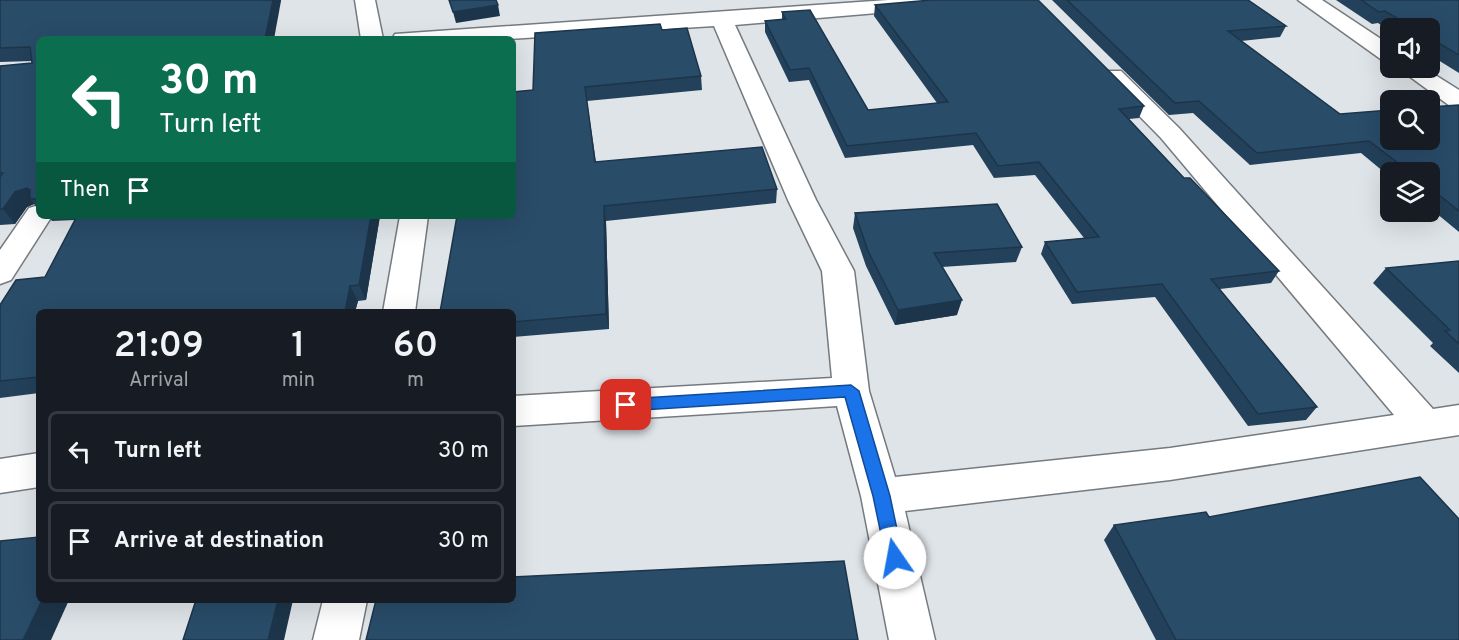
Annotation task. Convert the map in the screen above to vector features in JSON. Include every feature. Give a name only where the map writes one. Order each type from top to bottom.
[{"type":"street","points":[[365,0],[371,36]]},
{"type":"street","points":[[474,36],[736,13],[960,0]]},
{"type":"street","points":[[1308,0],[1380,48]]},
{"type":"street","points":[[736,13],[802,200],[838,272],[851,391],[882,496],[912,640]]},
{"type":"street","points":[[1096,58],[1170,133],[1441,422]]},
{"type":"street","points":[[1424,78],[1459,101]]},
{"type":"street","points":[[0,273],[36,219]]},
{"type":"street","points":[[399,309],[414,219]]},
{"type":"street","points":[[516,411],[851,391]]},
{"type":"street","points":[[882,496],[1170,464],[1441,422]]},
{"type":"street","points":[[0,476],[36,470]]},
{"type":"street","points":[[336,640],[344,603]]},
{"type":"building","points":[[0,0],[273,0],[266,36],[36,36],[36,199],[30,199],[30,190],[27,188],[15,192],[3,209],[0,209],[0,177],[3,173],[0,173],[0,66],[32,63],[30,47],[0,48]]},
{"type":"building","points":[[449,0],[496,0],[498,5],[453,12]]},
{"type":"building","points":[[931,0],[1038,0],[1144,106],[1119,109],[1184,178],[1190,178],[1279,271],[1211,279],[1317,407],[1258,414],[1162,284],[1077,292],[1045,242],[1099,237],[1039,162],[998,166],[976,133],[847,146],[809,68],[790,70],[765,21],[786,19],[782,12],[810,10],[868,110],[948,102],[875,5]]},
{"type":"building","points":[[1067,0],[1248,0],[1286,26],[1228,31],[1340,114],[1380,111],[1380,149],[1369,141],[1257,153],[1199,101],[1175,103]]},
{"type":"building","points":[[1361,0],[1459,0],[1459,55],[1440,44],[1440,18],[1397,18],[1385,11],[1379,12]]},
{"type":"building","points":[[660,24],[662,30],[687,28],[701,76],[585,87],[595,162],[762,147],[777,189],[604,206],[606,314],[516,322],[516,309],[441,309],[456,219],[516,219],[516,92],[533,90],[535,33]]},
{"type":"building","points":[[1459,105],[1459,211],[1440,196],[1440,162],[1397,162],[1381,150],[1440,150],[1440,106]]},
{"type":"building","points":[[997,204],[1022,247],[934,253],[962,300],[898,310],[868,251],[855,213]]},
{"type":"building","points":[[75,219],[370,219],[359,285],[350,286],[346,309],[36,309],[36,377],[0,381],[0,305],[16,280],[45,277]]},
{"type":"building","points":[[1459,261],[1459,344],[1445,331],[1450,330],[1386,268]]},
{"type":"building","points":[[1420,477],[1459,519],[1459,640],[1176,640],[1114,525],[1206,512],[1209,517]]},
{"type":"building","points":[[36,537],[36,603],[41,603],[23,640],[0,640],[0,541]]},
{"type":"building","points":[[844,561],[858,640],[366,640],[375,603],[516,603],[516,577]]},
{"type":"building","points":[[195,603],[277,603],[268,640],[183,640]]},
{"type":"route","points":[[626,405],[851,391],[882,496],[895,558]]}]
